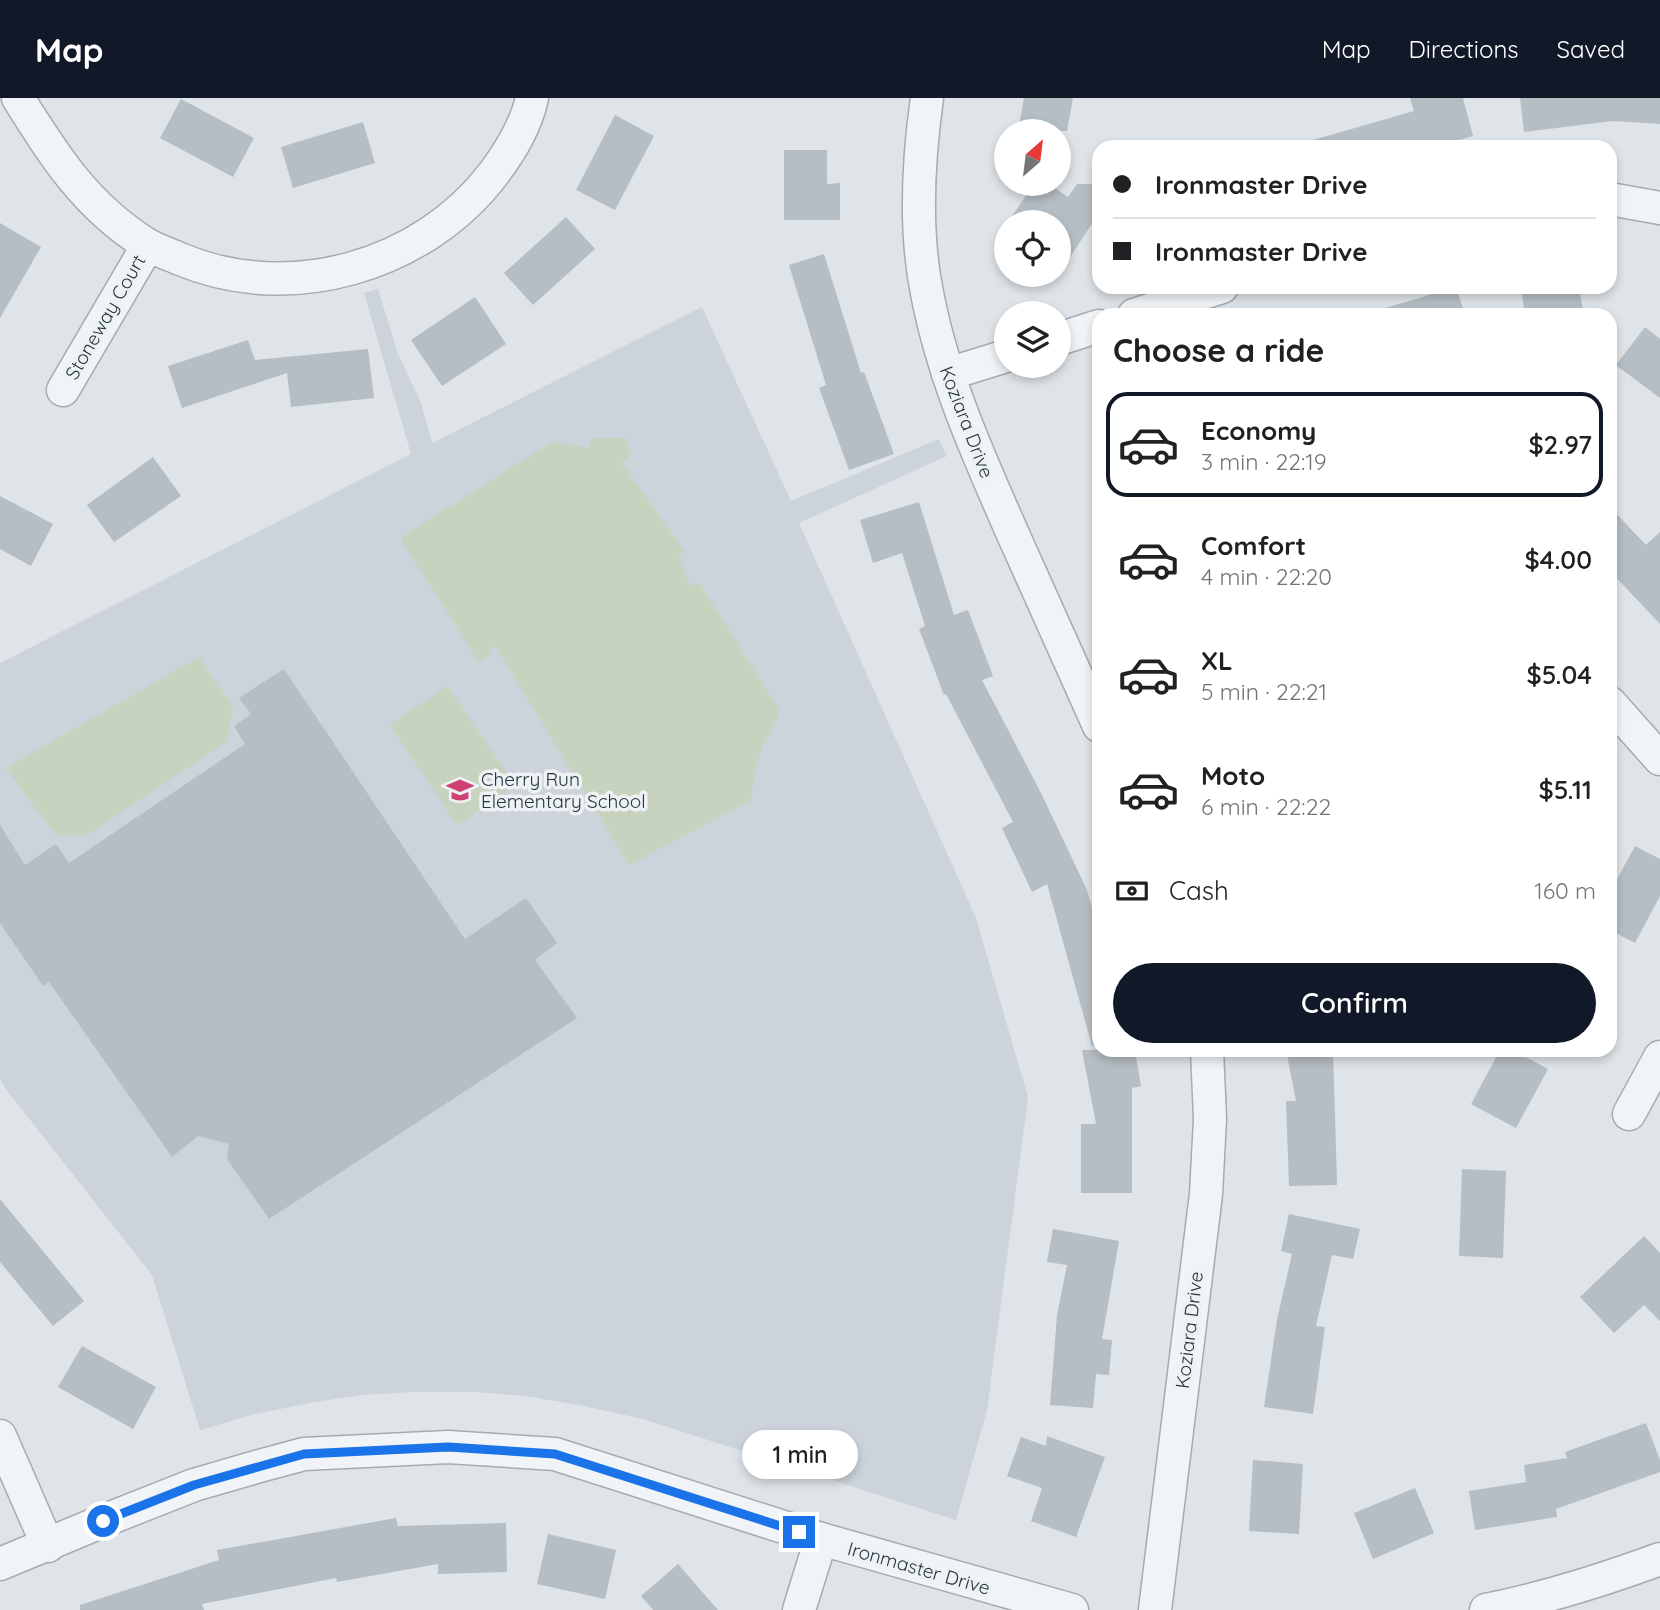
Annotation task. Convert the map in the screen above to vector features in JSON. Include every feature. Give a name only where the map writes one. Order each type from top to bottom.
[{"type":"street","points":[[18,98],[58,162],[75,183],[107,215],[148,245],[200,267],[256,277],[288,278],[361,266],[391,255],[457,213],[483,187],[509,152],[523,125],[532,98]]},
{"type":"street","name":"Koziara Drive","points":[[927,98],[919,176],[919,222],[927,292],[948,374],[984,470],[1092,710]]},
{"type":"street","points":[[1617,200],[1660,208]]},
{"type":"street","name":"Stoneway Court","points":[[63,390],[148,245]]},
{"type":"street","points":[[1156,308],[1200,294]]},
{"type":"street","points":[[1071,335],[1092,328]]},
{"type":"street","points":[[948,374],[994,360]]},
{"type":"street","points":[[1617,711],[1660,759]]},
{"type":"street","name":"Koziara Drive","points":[[1155,1610],[1206,1194],[1210,1119],[1206,1057]]},
{"type":"street","points":[[1629,1114],[1660,1057]]},
{"type":"street","points":[[0,1436],[48,1546]]},
{"type":"street","name":"Ironmaster Drive","points":[[0,1564],[194,1485],[304,1454],[448,1447],[555,1454],[821,1539],[1072,1610]]},
{"type":"street","points":[[799,1610],[821,1539]]},
{"type":"street","points":[[1486,1610],[1532,1601],[1603,1580],[1660,1559]]},
{"type":"shaded area","name":"Cherry Run Elementary School","points":[[378,289],[398,354],[421,403],[432,443],[702,307],[791,501],[939,439],[947,456],[799,523],[976,918],[1028,1097],[987,1410],[956,1520],[643,1419],[525,1396],[475,1392],[361,1395],[255,1414],[200,1430],[152,1275],[0,1079],[0,663],[411,454],[364,293]]},
{"type":"green space","points":[[595,438],[625,438],[632,452],[622,463],[685,552],[678,556],[690,585],[700,584],[780,711],[758,759],[751,800],[629,865],[496,647],[488,650],[490,655],[479,662],[400,538],[552,442],[589,448],[589,442]]},
{"type":"green space","points":[[199,657],[233,707],[227,741],[85,836],[55,835],[6,768]]},
{"type":"green space","points":[[448,686],[515,786],[457,825],[390,725]]},
{"type":"building","points":[[1024,98],[1073,98],[1069,119],[1020,119]]},
{"type":"building","points":[[1410,98],[1463,98],[1473,136],[1459,140],[1313,140],[1414,111]]},
{"type":"building","points":[[1520,98],[1660,98],[1660,124],[1613,121],[1524,132]]},
{"type":"building","points":[[181,99],[254,138],[233,177],[160,138]]},
{"type":"building","points":[[615,115],[654,136],[615,210],[576,190]]},
{"type":"building","points":[[363,122],[375,163],[293,188],[281,147]]},
{"type":"building","points":[[784,150],[827,150],[827,184],[840,183],[840,220],[784,220]]},
{"type":"building","points":[[1077,184],[1092,184],[1092,224],[1071,256],[1071,210],[1016,210],[1026,196],[1068,197]]},
{"type":"building","points":[[566,217],[595,249],[533,305],[504,273]]},
{"type":"building","points":[[0,223],[41,247],[0,318]]},
{"type":"building","points":[[824,254],[861,373],[864,372],[894,454],[849,470],[819,388],[826,385],[789,265]]},
{"type":"building","points":[[1432,294],[1458,294],[1463,308],[1385,308]]},
{"type":"building","points":[[1522,294],[1580,294],[1583,308],[1524,308]]},
{"type":"building","points":[[475,297],[506,344],[442,386],[411,340]]},
{"type":"building","points":[[1645,327],[1660,339],[1660,398],[1617,366]]},
{"type":"building","points":[[248,340],[255,360],[368,349],[374,398],[291,407],[287,373],[182,408],[168,366]]},
{"type":"building","points":[[153,457],[181,496],[114,542],[87,505]]},
{"type":"building","points":[[0,496],[53,524],[31,566],[0,549]]},
{"type":"building","points":[[919,502],[954,615],[968,610],[993,676],[982,680],[1041,793],[1087,890],[1092,908],[1092,1046],[1047,884],[1032,892],[1002,828],[1013,822],[946,694],[944,695],[919,629],[925,626],[902,553],[873,563],[860,520]]},
{"type":"building","points":[[1617,514],[1646,545],[1660,532],[1660,624],[1617,578]]},
{"type":"building","points":[[284,669],[465,939],[526,898],[557,943],[535,960],[577,1018],[269,1219],[227,1159],[229,1144],[198,1136],[172,1157],[49,982],[43,986],[0,923],[0,825],[25,865],[56,844],[69,863],[245,744],[234,726],[251,714],[239,698]]},
{"type":"building","points":[[1635,846],[1660,859],[1660,896],[1635,943],[1617,934],[1617,879]]},
{"type":"building","points":[[1082,1050],[1092,1050],[1092,1057],[1136,1057],[1141,1086],[1132,1088],[1132,1193],[1081,1193],[1081,1124],[1096,1124]]},
{"type":"building","points":[[1287,1057],[1333,1057],[1337,1185],[1289,1186],[1286,1101],[1296,1101]]},
{"type":"building","points":[[1496,1057],[1526,1057],[1548,1069],[1516,1128],[1471,1104]]},
{"type":"building","points":[[1462,1169],[1506,1171],[1503,1258],[1459,1256]]},
{"type":"building","points":[[0,1199],[84,1301],[53,1326],[0,1262]]},
{"type":"building","points":[[1289,1214],[1360,1229],[1353,1259],[1332,1255],[1316,1326],[1325,1327],[1313,1414],[1264,1407],[1277,1320],[1292,1254],[1281,1251]]},
{"type":"building","points":[[1053,1229],[1119,1241],[1102,1339],[1112,1340],[1109,1375],[1096,1374],[1093,1408],[1050,1405],[1057,1315],[1067,1265],[1047,1262]]},
{"type":"building","points":[[1644,1236],[1660,1253],[1660,1321],[1644,1305],[1614,1333],[1580,1297]]},
{"type":"building","points":[[82,1346],[156,1387],[133,1429],[58,1387]]},
{"type":"building","points":[[1646,1423],[1660,1460],[1660,1472],[1556,1509],[1557,1517],[1475,1530],[1469,1491],[1526,1482],[1524,1465],[1567,1458],[1565,1452]]},
{"type":"building","points":[[1047,1436],[1105,1457],[1076,1537],[1031,1521],[1042,1488],[1007,1476],[1021,1437],[1046,1446]]},
{"type":"building","points":[[1253,1460],[1303,1464],[1299,1534],[1249,1531]]},
{"type":"building","points":[[1415,1488],[1434,1533],[1373,1559],[1354,1513]]},
{"type":"building","points":[[396,1518],[398,1526],[506,1523],[507,1572],[438,1574],[438,1564],[337,1582],[336,1578],[202,1604],[204,1610],[80,1610],[80,1605],[219,1560],[217,1550]]},
{"type":"building","points":[[548,1534],[616,1550],[605,1599],[537,1584]]},
{"type":"building","points":[[678,1564],[718,1610],[653,1610],[641,1596]]},
{"type":"place","name":"Cherry Run Elementary School","points":[[460,790]]},
{"type":"route","points":[[103,1521],[194,1485],[304,1454],[448,1447],[555,1454],[799,1532]]}]
